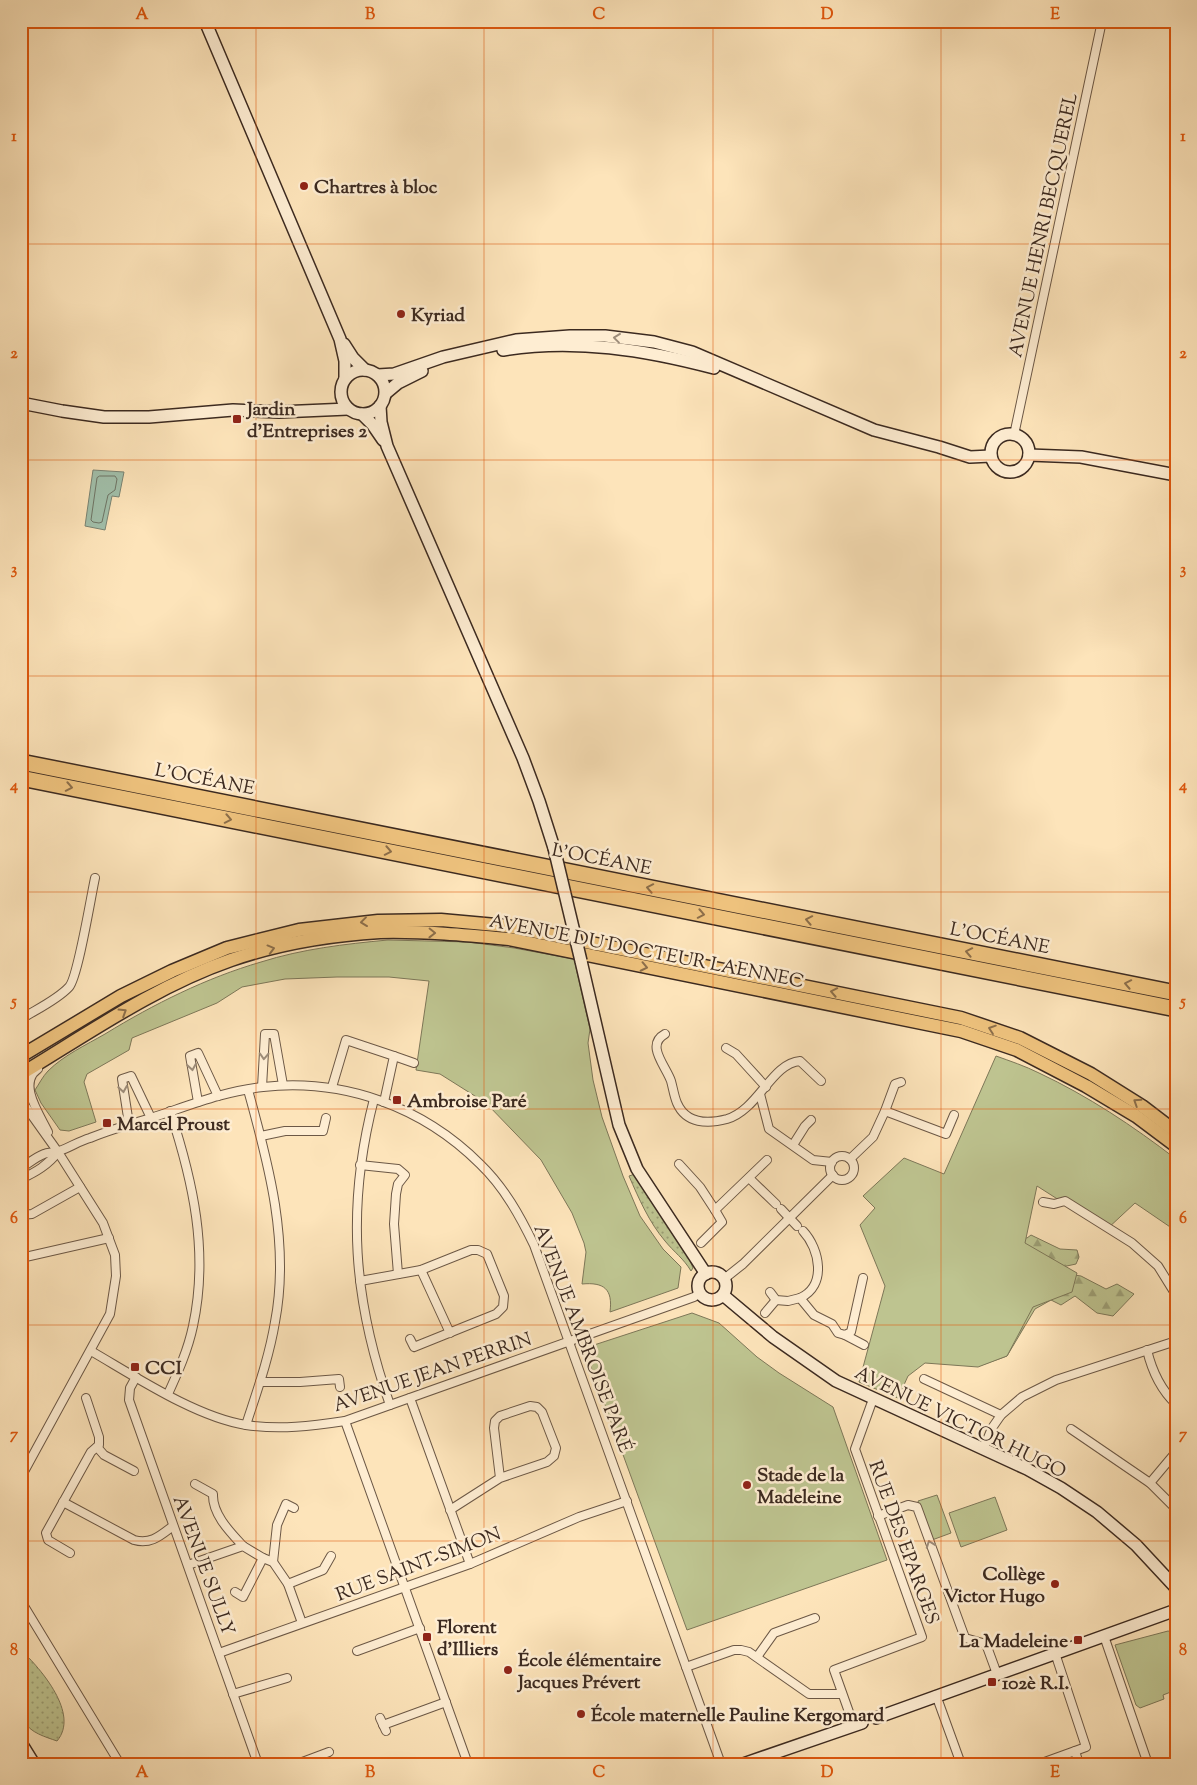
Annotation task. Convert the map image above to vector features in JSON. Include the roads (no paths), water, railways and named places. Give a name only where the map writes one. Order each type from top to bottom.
[{"type":"highway","name":"L’OCÉANE","points":[[21,762],[1176,993]]},
{"type":"highway","name":"L’OCÉANE","points":[[21,778],[1176,1009]]},
{"type":"main road","points":[[205,21],[340,339],[345,361],[345,379],[341,391],[343,401],[348,409]]},
{"type":"main road","points":[[340,339],[353,358],[366,370],[378,375],[394,374],[443,357],[508,342],[570,336],[605,336],[654,342],[692,352],[874,430],[970,457],[991,456]]},
{"type":"main road","points":[[362,414],[372,413],[380,406],[386,393],[398,382],[412,375],[442,364],[515,348],[589,346],[633,350],[693,362],[747,376]]},
{"type":"main road","points":[[633,350],[653,347]]},
{"type":"main road","points":[[345,379],[352,373],[366,370]]},
{"type":"main road","points":[[378,375],[384,384],[386,393]]},
{"type":"main road","points":[[311,411],[328,402],[341,391]]},
{"type":"main road","points":[[21,403],[104,417],[149,417],[233,410],[311,411],[348,409],[362,414],[372,424],[387,446]]},
{"type":"main road","points":[[380,406],[380,422],[387,446],[523,758],[539,801],[554,848],[619,1125],[637,1169],[706,1274]]},
{"type":"main road","points":[[1014,435],[1019,436],[1027,444],[1029,455],[1024,466],[1019,470],[1007,472],[997,466],[991,456],[993,444],[997,439],[1002,436],[1014,435]]},
{"type":"main road","points":[[1029,455],[1081,457],[1176,474]]},
{"type":"main road","name":"AVENUE DU DOCTEUR LAENNEC","points":[[21,1056],[121,996],[172,971],[226,948],[299,930],[378,920],[441,920],[507,926],[961,1018],[1020,1038],[1091,1074],[1142,1106],[1176,1132]]},
{"type":"main road","name":"AVENUE DU DOCTEUR LAENNEC","points":[[21,1074],[129,1008],[176,983],[231,960],[299,941],[379,932],[443,933],[509,939],[961,1031],[1017,1050],[1086,1086],[1136,1116],[1176,1146]]},
{"type":"main road","points":[[706,1274],[718,1274],[724,1279],[726,1288],[723,1295],[715,1300],[706,1299],[700,1293],[699,1284],[702,1277],[706,1274]]},
{"type":"main road","name":"AVENUE VICTOR HUGO","points":[[723,1295],[773,1337],[836,1381],[1027,1469],[1061,1488],[1097,1512],[1136,1545],[1176,1588]]},
{"type":"main road","points":[[876,1718],[1176,1610]]},
{"type":"main road","points":[[743,1764],[858,1724]]},
{"type":"main road","points":[[21,1743],[34,1764]]},
{"type":"street","name":"AVENUE HENRI BECQUEREL","points":[[1014,435],[1102,21]]},
{"type":"street","points":[[21,1019],[71,986],[77,967],[95,878]]},
{"type":"street","points":[[58,1152],[28,1084],[32,1073],[96,1029]]},
{"type":"street","points":[[262,1087],[265,1034],[274,1034],[283,1085]]},
{"type":"street","points":[[665,1034],[660,1036],[656,1047],[658,1057],[670,1080],[677,1104],[691,1119],[703,1123],[727,1119],[736,1115],[755,1100],[782,1069],[792,1062],[800,1061],[820,1081]]},
{"type":"street","points":[[332,1087],[346,1040],[414,1063]]},
{"type":"street","points":[[726,1048],[736,1054],[766,1086]]},
{"type":"street","points":[[198,1102],[190,1056],[198,1053],[218,1096]]},
{"type":"street","points":[[384,1102],[394,1056]]},
{"type":"street","points":[[129,1124],[122,1079],[131,1076],[151,1118]]},
{"type":"street","points":[[850,1160],[873,1137],[895,1084],[901,1082]]},
{"type":"street","name":"AVENUE AMBROISE PARÉ","points":[[58,1152],[88,1138],[218,1096],[262,1087],[283,1085],[332,1087],[399,1107],[456,1142],[481,1164],[504,1191],[521,1218],[534,1245],[627,1500],[720,1764]]},
{"type":"street","points":[[246,1425],[270,1349],[276,1320],[280,1259],[273,1195],[261,1136],[248,1090]]},
{"type":"street","points":[[760,1094],[769,1129],[813,1160],[832,1162]]},
{"type":"street","points":[[374,1099],[366,1128],[360,1165],[356,1236],[364,1313],[370,1340],[390,1405]]},
{"type":"street","points":[[21,1100],[58,1152],[103,1222],[115,1255],[116,1269],[110,1314],[21,1478]]},
{"type":"street","points":[[168,1394],[184,1358],[193,1327],[200,1264],[199,1234],[190,1182],[170,1111]]},
{"type":"street","points":[[885,1111],[946,1134],[954,1115]]},
{"type":"street","points":[[261,1136],[285,1131],[323,1131],[326,1118]]},
{"type":"street","points":[[792,1145],[811,1120]]},
{"type":"street","points":[[21,1168],[45,1154],[58,1152]]},
{"type":"street","points":[[21,1179],[36,1172],[50,1162],[58,1152]]},
{"type":"street","points":[[838,1157],[846,1157],[850,1160],[854,1167],[849,1178],[842,1180],[833,1174],[832,1162],[838,1157]]},
{"type":"street","points":[[715,1210],[767,1160]]},
{"type":"street","points":[[679,1164],[700,1187],[722,1222],[701,1243]]},
{"type":"street","points":[[360,1165],[398,1169],[405,1175],[398,1184],[396,1194],[394,1224],[398,1274]]},
{"type":"street","points":[[724,1279],[743,1264],[833,1174]]},
{"type":"street","points":[[748,1178],[809,1238],[815,1249],[818,1272],[815,1284],[808,1294],[788,1301],[776,1300],[770,1292]]},
{"type":"street","points":[[21,1215],[32,1214],[80,1187]]},
{"type":"street","points":[[1043,1202],[1054,1204],[1065,1202],[1132,1243],[1158,1266],[1176,1294]]},
{"type":"street","points":[[21,1258],[108,1238]]},
{"type":"street","points":[[360,1281],[421,1270],[471,1250],[478,1250],[487,1254],[504,1296],[503,1307],[496,1314],[414,1347],[410,1339]]},
{"type":"street","points":[[421,1270],[450,1333]]},
{"type":"street","points":[[845,1334],[851,1332],[863,1278]]},
{"type":"street","name":"AVENUE JEAN PERRIN","points":[[91,1351],[203,1412],[246,1425],[288,1428],[346,1420],[570,1342],[700,1293]]},
{"type":"street","points":[[800,1298],[814,1315],[832,1324],[838,1333],[845,1334],[864,1345]]},
{"type":"street","points":[[765,1313],[776,1300]]},
{"type":"street","points":[[983,1450],[992,1428],[1002,1415],[1022,1397],[1056,1380],[1176,1340]]},
{"type":"street","points":[[1147,1350],[1157,1380],[1168,1397],[1176,1404]]},
{"type":"street","name":"AVENUE SULLY","points":[[136,1377],[130,1388],[129,1400],[258,1764]]},
{"type":"street","points":[[260,1382],[340,1379],[340,1387]]},
{"type":"street","points":[[924,1379],[1002,1415]]},
{"type":"street","points":[[70,1553],[46,1537],[47,1528],[91,1452],[97,1447],[99,1437],[86,1398]]},
{"type":"street","points":[[410,1398],[470,1564]]},
{"type":"street","name":"RUE DES EPARGES","points":[[858,1724],[842,1694],[834,1670],[922,1637],[854,1449],[873,1399]]},
{"type":"street","points":[[450,1510],[500,1478],[547,1462],[554,1456],[556,1448],[542,1412],[537,1407],[530,1406],[500,1416],[495,1421],[494,1428],[500,1478]]},
{"type":"street","points":[[346,1420],[468,1764]]},
{"type":"street","points":[[1071,1429],[1150,1483],[1176,1509]]},
{"type":"street","points":[[97,1447],[104,1455],[134,1471]]},
{"type":"street","points":[[1150,1483],[1176,1452]]},
{"type":"street","points":[[194,1484],[214,1494],[213,1501],[219,1516],[229,1532],[243,1546],[274,1562]]},
{"type":"street","name":"RUE SAINT-SIMON","points":[[219,1653],[470,1564],[579,1517],[627,1500]]},
{"type":"street","points":[[63,1502],[141,1542],[156,1539],[173,1526]]},
{"type":"street","points":[[294,1508],[286,1504],[277,1525],[274,1562],[288,1584],[302,1624]]},
{"type":"street","points":[[878,1516],[908,1505],[917,1507],[965,1638],[986,1644],[997,1674]]},
{"type":"street","points":[[188,1565],[243,1546]]},
{"type":"street","points":[[288,1584],[323,1570],[331,1556]]},
{"type":"street","points":[[235,1592],[244,1597],[263,1558]]},
{"type":"street","points":[[21,1601],[120,1764]]},
{"type":"street","points":[[757,1657],[774,1633],[815,1618]]},
{"type":"street","points":[[357,1651],[420,1628]]},
{"type":"street","points":[[1104,1636],[1148,1764]]},
{"type":"street","points":[[686,1668],[734,1650],[749,1652],[809,1694],[842,1694]]},
{"type":"street","points":[[1039,1764],[1086,1747],[1055,1653]]},
{"type":"street","points":[[234,1694],[287,1678]]},
{"type":"street","points":[[936,1695],[961,1764]]},
{"type":"street","points":[[383,1725],[446,1702]]},
{"type":"street","points":[[1075,1751],[1080,1764]]},
{"type":"street","points":[[297,1764],[329,1752]]},
{"type":"water","points":[[93,470],[124,472],[119,497],[112,496],[105,530],[85,526]]},
{"type":"place","name":"Chartres à bloc","points":[[304,186]]},
{"type":"place","name":"Kyriad","points":[[401,314]]},
{"type":"place","name":"Jardin d'Entreprises 2","points":[[237,419]]},
{"type":"place","name":"Ambroise Paré","points":[[397,1100]]},
{"type":"place","name":"Marcel Proust","points":[[107,1123]]},
{"type":"place","name":"CCI","points":[[135,1367]]},
{"type":"place","name":"Stade de la Madeleine","points":[[747,1485]]},
{"type":"place","name":"Collège Victor Hugo","points":[[1055,1584]]},
{"type":"place","name":"Florent d'Illiers","points":[[427,1637]]},
{"type":"place","name":"La Madeleine","points":[[1078,1640]]},
{"type":"place","name":"École élémentaire Jacques Prévert","points":[[508,1670]]},
{"type":"place","name":"102è R.I.","points":[[992,1682]]},
{"type":"place","name":"École maternelle Pauline Kergomard","points":[[581,1714]]}]
